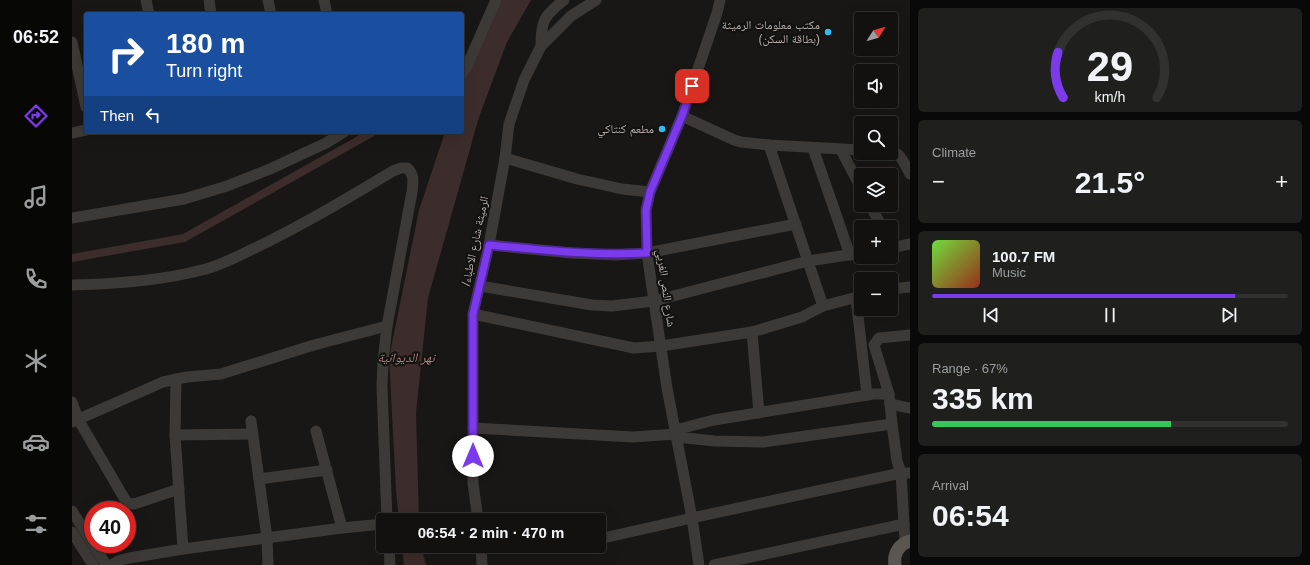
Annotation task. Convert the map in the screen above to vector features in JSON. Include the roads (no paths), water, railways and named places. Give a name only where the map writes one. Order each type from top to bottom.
[{"type":"main road","points":[[893,562],[899,548],[907,542]]},
{"type":"street","points":[[146,0],[149,12]]},
{"type":"street","points":[[209,0],[211,12]]},
{"type":"street","points":[[268,0],[271,12]]},
{"type":"street","points":[[324,0],[327,12]]},
{"type":"street","points":[[464,71],[496,0]]},
{"type":"street","points":[[541,46],[541,32],[544,22],[549,13],[564,0]]},
{"type":"street","name":"/الرميثة شارع الاطباء","points":[[477,513],[473,483],[473,314],[489,245],[510,124],[524,80],[541,46],[571,16],[596,0]]},
{"type":"street","name":"شارع النص الغربي","points":[[699,565],[654,301],[647,253],[646,210],[650,192],[682,116],[720,0]]},
{"type":"street","points":[[72,42],[84,98]]},
{"type":"street","points":[[682,116],[741,142],[854,150]]},
{"type":"street","points":[[72,133],[84,130]]},
{"type":"street","points":[[72,218],[184,199],[228,186],[270,169],[326,143],[341,134]]},
{"type":"street","points":[[769,145],[823,306]]},
{"type":"street","points":[[813,148],[854,251]]},
{"type":"street","points":[[841,150],[854,175]]},
{"type":"street","points":[[898,154],[910,174]]},
{"type":"street","points":[[505,158],[577,179],[650,192]]},
{"type":"street","points":[[72,285],[154,279],[203,270],[280,236],[393,171],[401,168],[407,168],[411,171],[413,178],[412,192],[383,361],[382,386],[387,513]]},
{"type":"street","points":[[489,245],[571,253],[616,255],[647,253],[796,224]]},
{"type":"street","points":[[898,246],[910,244]]},
{"type":"street","points":[[480,286],[592,305],[612,306],[654,301],[808,261],[854,254]]},
{"type":"street","points":[[898,288],[910,287]]},
{"type":"street","points":[[473,314],[634,348],[661,346],[752,332],[802,317],[823,306],[854,298]]},
{"type":"street","points":[[860,316],[867,395]]},
{"type":"street","points":[[75,420],[162,382],[222,374],[314,345],[388,326]]},
{"type":"street","points":[[752,332],[759,413]]},
{"type":"street","points":[[907,542],[904,524],[906,473],[896,461],[890,399],[874,345],[879,338],[910,335]]},
{"type":"street","points":[[176,379],[175,435],[183,549]]},
{"type":"street","points":[[676,434],[714,420],[867,395],[890,399],[910,408]]},
{"type":"street","points":[[72,402],[75,420],[127,503],[134,504],[179,489]]},
{"type":"street","points":[[251,421],[267,538],[268,565]]},
{"type":"street","points":[[473,428],[633,437],[676,434],[715,441],[763,442],[892,424]]},
{"type":"street","points":[[316,431],[342,528]]},
{"type":"street","points":[[175,435],[253,434]]},
{"type":"street","points":[[259,479],[327,470]]},
{"type":"street","points":[[606,537],[906,473]]},
{"type":"street","points":[[72,511],[106,565]]},
{"type":"street","points":[[714,565],[904,524]]},
{"type":"street","points":[[112,565],[120,560],[183,549],[376,525]]},
{"type":"street","points":[[72,532],[93,565]]},
{"type":"street","points":[[389,553],[390,565]]},
{"type":"street","points":[[481,553],[482,565]]},
{"type":"water","name":"نهر الديوانية","points":[[498,0],[531,0],[507,42],[479,117],[428,298],[416,413],[419,513],[398,513],[389,358],[419,210],[444,134],[464,134],[464,78]]},
{"type":"water","points":[[403,553],[423,553],[426,565],[404,565]]},
{"type":"waterway","points":[[72,258],[184,238],[369,134]]},
{"type":"place","name":"مكتب معلومات الرميثة (بطاقة السكن)","points":[[828,32]]},
{"type":"place","name":"مطعم كنتاكي","points":[[662,129]]}]
